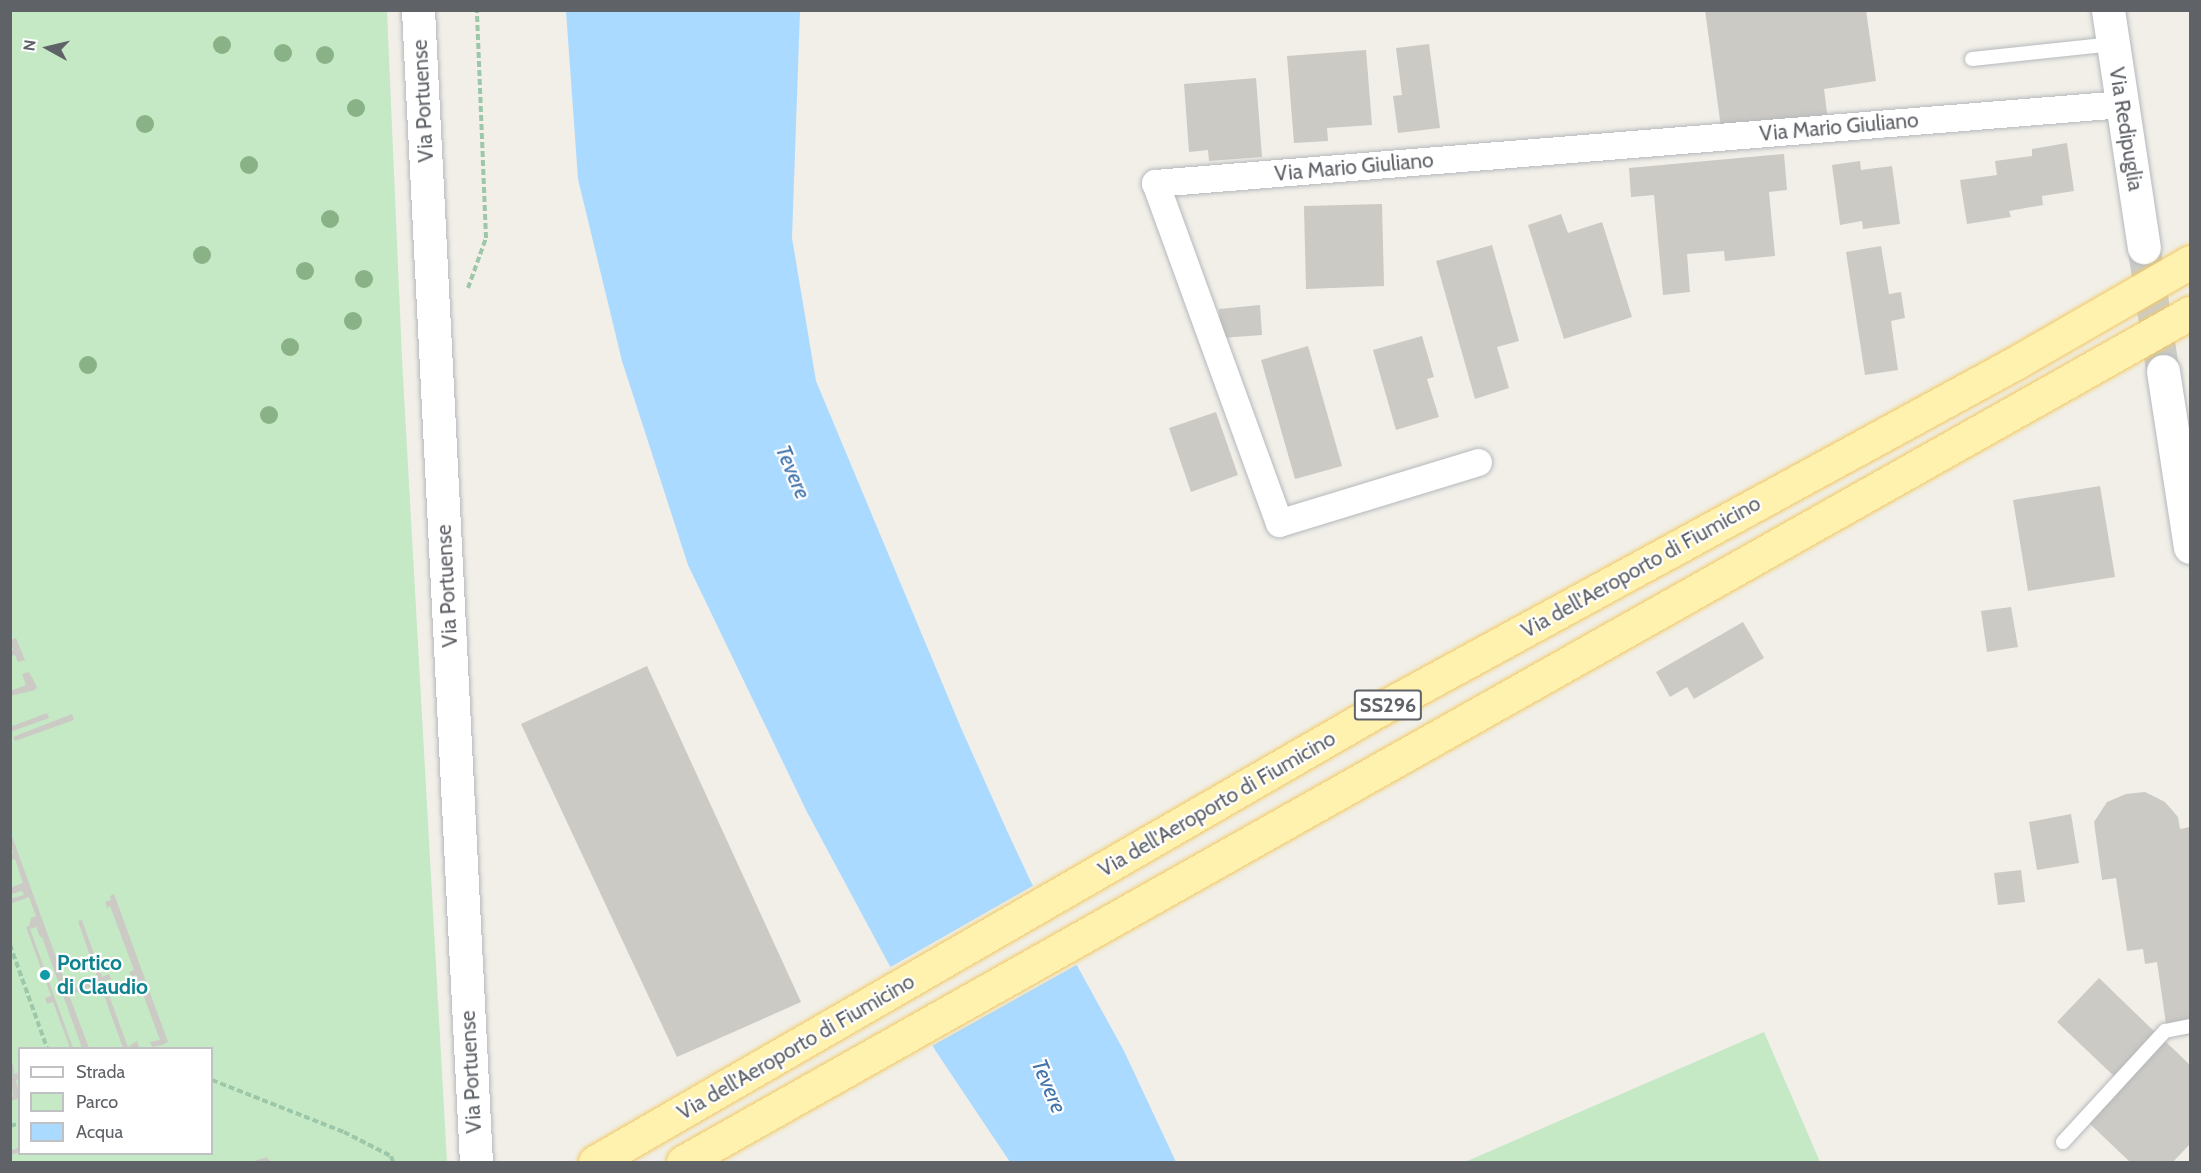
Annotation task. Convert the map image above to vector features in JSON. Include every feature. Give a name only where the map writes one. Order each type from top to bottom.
[{"type":"main road","name":"Via dell'Aeroporto di Fiumicino","points":[[594,1162],[1374,713],[2017,362],[2190,262]]},
{"type":"main road","name":"Via dell'Aeroporto di Fiumicino","points":[[682,1162],[2190,313]]},
{"type":"street","name":"Via Portuense","points":[[418,10],[476,1162]]},
{"type":"street","name":"Via Redipuglia","points":[[2108,10],[2144,247]]},
{"type":"street","name":"Via Mario Giuliano","points":[[1478,462],[1279,523],[1155,183],[2122,104]]},
{"type":"street","points":[[2163,371],[2190,547]]},
{"type":"lane","points":[[1972,59],[2113,44]]},
{"type":"lane","points":[[2063,1142],[2165,1032],[2190,1026]]},
{"type":"path","points":[[473,274],[486,238],[477,10]]},
{"type":"path","points":[[10,945],[46,1047]]},
{"type":"path","points":[[213,1080],[344,1132],[391,1156],[393,1162]]},
{"type":"green space","points":[[10,11],[387,11],[402,359],[447,1162],[11,1162]]},
{"type":"green space","points":[[1764,1032],[1820,1162],[1465,1162]]},
{"type":"water","name":"Tevere","points":[[566,11],[800,11],[792,238],[816,381],[961,728],[1008,833],[1030,880],[1124,1051],[1176,1162],[1010,1162],[935,1050],[807,812],[688,565],[622,361],[578,179]]},
{"type":"pier","points":[[1036,884],[1080,963],[930,1047],[887,969]]},
{"type":"building","points":[[1705,10],[1866,10],[1876,81],[1824,89],[1828,120],[1722,135]]},
{"type":"building","points":[[1429,44],[1440,128],[1398,133],[1393,96],[1402,95],[1396,48]]},
{"type":"building","points":[[1366,50],[1372,125],[1327,128],[1328,141],[1294,143],[1287,56]]},
{"type":"building","points":[[1256,78],[1262,157],[1209,161],[1208,150],[1189,152],[1184,84]]},
{"type":"building","points":[[2067,143],[2074,191],[2042,196],[2043,205],[2009,211],[2011,217],[1967,224],[1960,180],[1997,175],[1995,161],[2032,156],[2032,149]]},
{"type":"building","points":[[1784,154],[1787,190],[1769,192],[1775,256],[1725,261],[1724,251],[1687,254],[1690,292],[1663,295],[1654,195],[1631,197],[1629,168]]},
{"type":"building","points":[[1860,161],[1861,170],[1892,166],[1900,224],[1863,229],[1862,221],[1840,225],[1832,165]]},
{"type":"building","points":[[1382,204],[1384,286],[1306,289],[1304,206]]},
{"type":"building","points":[[1561,214],[1568,233],[1602,222],[1632,317],[1564,339],[1528,225]]},
{"type":"building","points":[[1492,245],[1519,341],[1497,347],[1509,388],[1475,399],[1436,261]]},
{"type":"building","points":[[1881,246],[1889,294],[1901,292],[1905,318],[1891,321],[1898,370],[1865,375],[1846,252]]},
{"type":"building","points":[[1260,305],[1262,335],[1221,338],[1219,309]]},
{"type":"building","points":[[1422,336],[1434,377],[1427,379],[1439,417],[1396,430],[1373,350]]},
{"type":"building","points":[[1308,346],[1342,466],[1295,479],[1261,360]]},
{"type":"building","points":[[1216,412],[1238,475],[1191,492],[1169,428]]},
{"type":"building","points":[[2100,486],[2115,577],[2028,591],[2013,500]]},
{"type":"building","points":[[2011,607],[2018,647],[1987,652],[1981,611]]},
{"type":"building","points":[[1743,622],[1764,658],[1694,699],[1687,687],[1670,697],[1656,672]]},
{"type":"building","points":[[16,638],[25,660],[18,662],[15,655],[10,656],[13,649],[10,640]]},
{"type":"building","points":[[647,666],[801,1002],[677,1057],[521,724]]},
{"type":"building","points":[[29,672],[37,687],[35,690],[10,696],[10,691],[26,685],[22,674]]},
{"type":"building","points":[[47,713],[49,718],[10,732],[10,727]]},
{"type":"building","points":[[72,714],[74,720],[15,741],[13,737]]},
{"type":"building","points":[[2145,792],[2165,802],[2178,817],[2180,829],[2190,827],[2190,1020],[2166,1024],[2157,962],[2145,964],[2143,949],[2127,951],[2116,878],[2102,880],[2094,822],[2107,802],[2126,794]]},
{"type":"building","points":[[2071,814],[2079,863],[2037,870],[2029,822]]},
{"type":"building","points":[[10,831],[68,990],[98,979],[78,921],[82,920],[102,977],[109,974],[111,979],[104,982],[128,1047],[123,1047],[100,984],[69,995],[89,1047],[82,1047],[42,937],[36,927],[30,929],[73,1047],[70,1047],[53,1002],[47,1004],[45,998],[51,996],[26,927],[29,926],[31,918],[36,916],[29,897],[10,904],[10,899],[24,895],[22,891],[12,894],[10,890],[23,883],[15,859],[10,860],[13,853]]},
{"type":"building","points":[[2021,870],[2025,902],[1998,905],[1994,873]]},
{"type":"building","points":[[114,894],[168,1042],[162,1045],[152,1047],[150,1042],[160,1040],[136,975],[131,977],[129,972],[134,970],[110,906],[107,908],[105,902],[111,900],[110,896]]},
{"type":"building","points":[[2099,978],[2157,1034],[2116,1078],[2057,1022]]},
{"type":"building","points":[[2164,1040],[2190,1065],[2190,1144],[2173,1162],[2130,1162],[2087,1121]]},
{"type":"building","points":[[137,1041],[139,1047],[128,1047]]},
{"type":"building","points":[[13,1064],[14,1074],[17,1073],[18,1076],[16,1080],[18,1099],[10,1101],[13,1096],[10,1065]]},
{"type":"building","points":[[18,1148],[18,1153],[10,1155],[10,1151]]},
{"type":"building","points":[[267,1157],[270,1162],[252,1162]]},
{"type":"tunnel","points":[[2144,247],[2163,371]]},
{"type":"place","name":"Portico di Claudio","points":[[45,975]]}]
